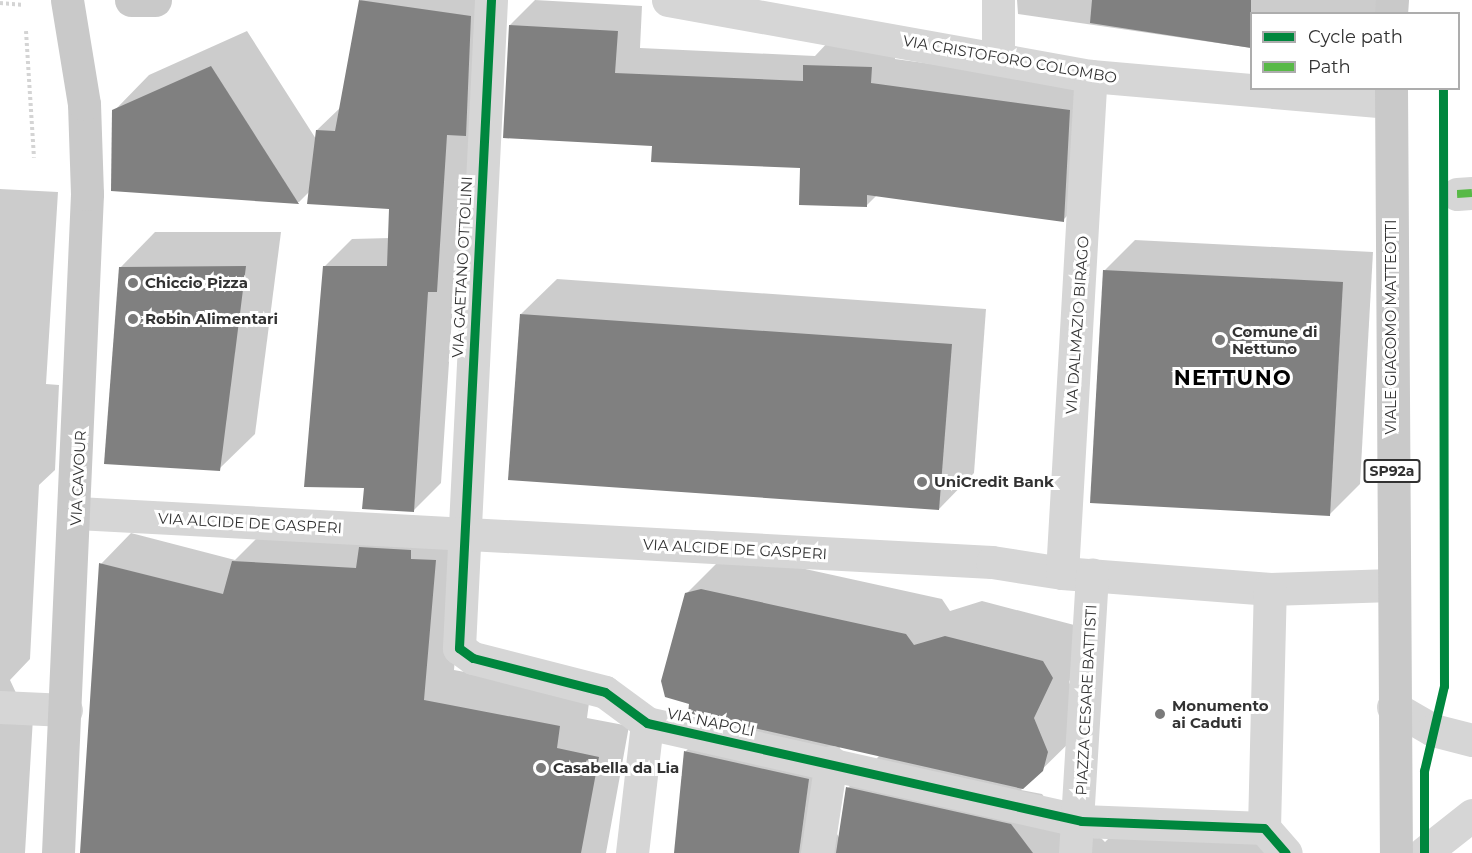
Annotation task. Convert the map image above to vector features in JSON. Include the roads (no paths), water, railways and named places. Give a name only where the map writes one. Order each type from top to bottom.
[{"type":"main road","name":"VIA CAVOUR","points":[[58,853],[77,513],[87,194],[84,104],[67,0]]},
{"type":"main road","points":[[131,0],[155,0]]},
{"type":"main road","name":"VIALE GIACOMO MATTEOTTI","points":[[1391,95],[1392,585],[1396,853]]},
{"type":"street","name":"VIA GAETANO OTTOLINI","points":[[464,535],[491,0]]},
{"type":"street","name":"VIA CRISTOFORO COLOMBO","points":[[668,0],[998,56],[1091,76],[1250,86]]},
{"type":"street","points":[[998,0],[998,56]]},
{"type":"street","name":"VIA DALMAZIO BIRAGO","points":[[1077,574],[1091,76]]},
{"type":"street","name":"VIA CRISTOFORO COLOMBO","points":[[1312,90],[1391,95]]},
{"type":"street","name":"VIA ALCIDE DE GASPERI","points":[[77,513],[992,562],[1077,574],[1270,590],[1392,585]]},
{"type":"street","name":"VIA NAPOLI","points":[[464,535],[459,648],[473,658],[605,692],[646,723],[831,762],[1081,821]]},
{"type":"street","name":"PIAZZA CESARE BATTISTI","points":[[1075,853],[1081,821],[1077,574]]},
{"type":"street","points":[[1270,590],[1264,828],[1286,853]]},
{"type":"street","points":[[0,707],[66,711]]},
{"type":"street","points":[[1393,707],[1433,730],[1472,740]]},
{"type":"street","points":[[632,853],[646,723]]},
{"type":"street","points":[[817,853],[831,762]]},
{"type":"street","points":[[1424,853],[1472,815]]},
{"type":"street","points":[[1081,821],[1264,828]]},
{"type":"place","name":"Chiccio Pizza","points":[[133,283]]},
{"type":"place","name":"Robin Alimentari","points":[[133,319]]},
{"type":"place","name":"Comune di Nettuno","points":[[1220,340]]},
{"type":"place","name":"UniCredit Bank","points":[[922,482]]},
{"type":"place","name":"Monumento ai Caduti","points":[[1160,714]]},
{"type":"place","name":"Casabella da Lia","points":[[541,768]]},
{"type":"district","name":"NETTUNO","points":[[1233,378]]}]
